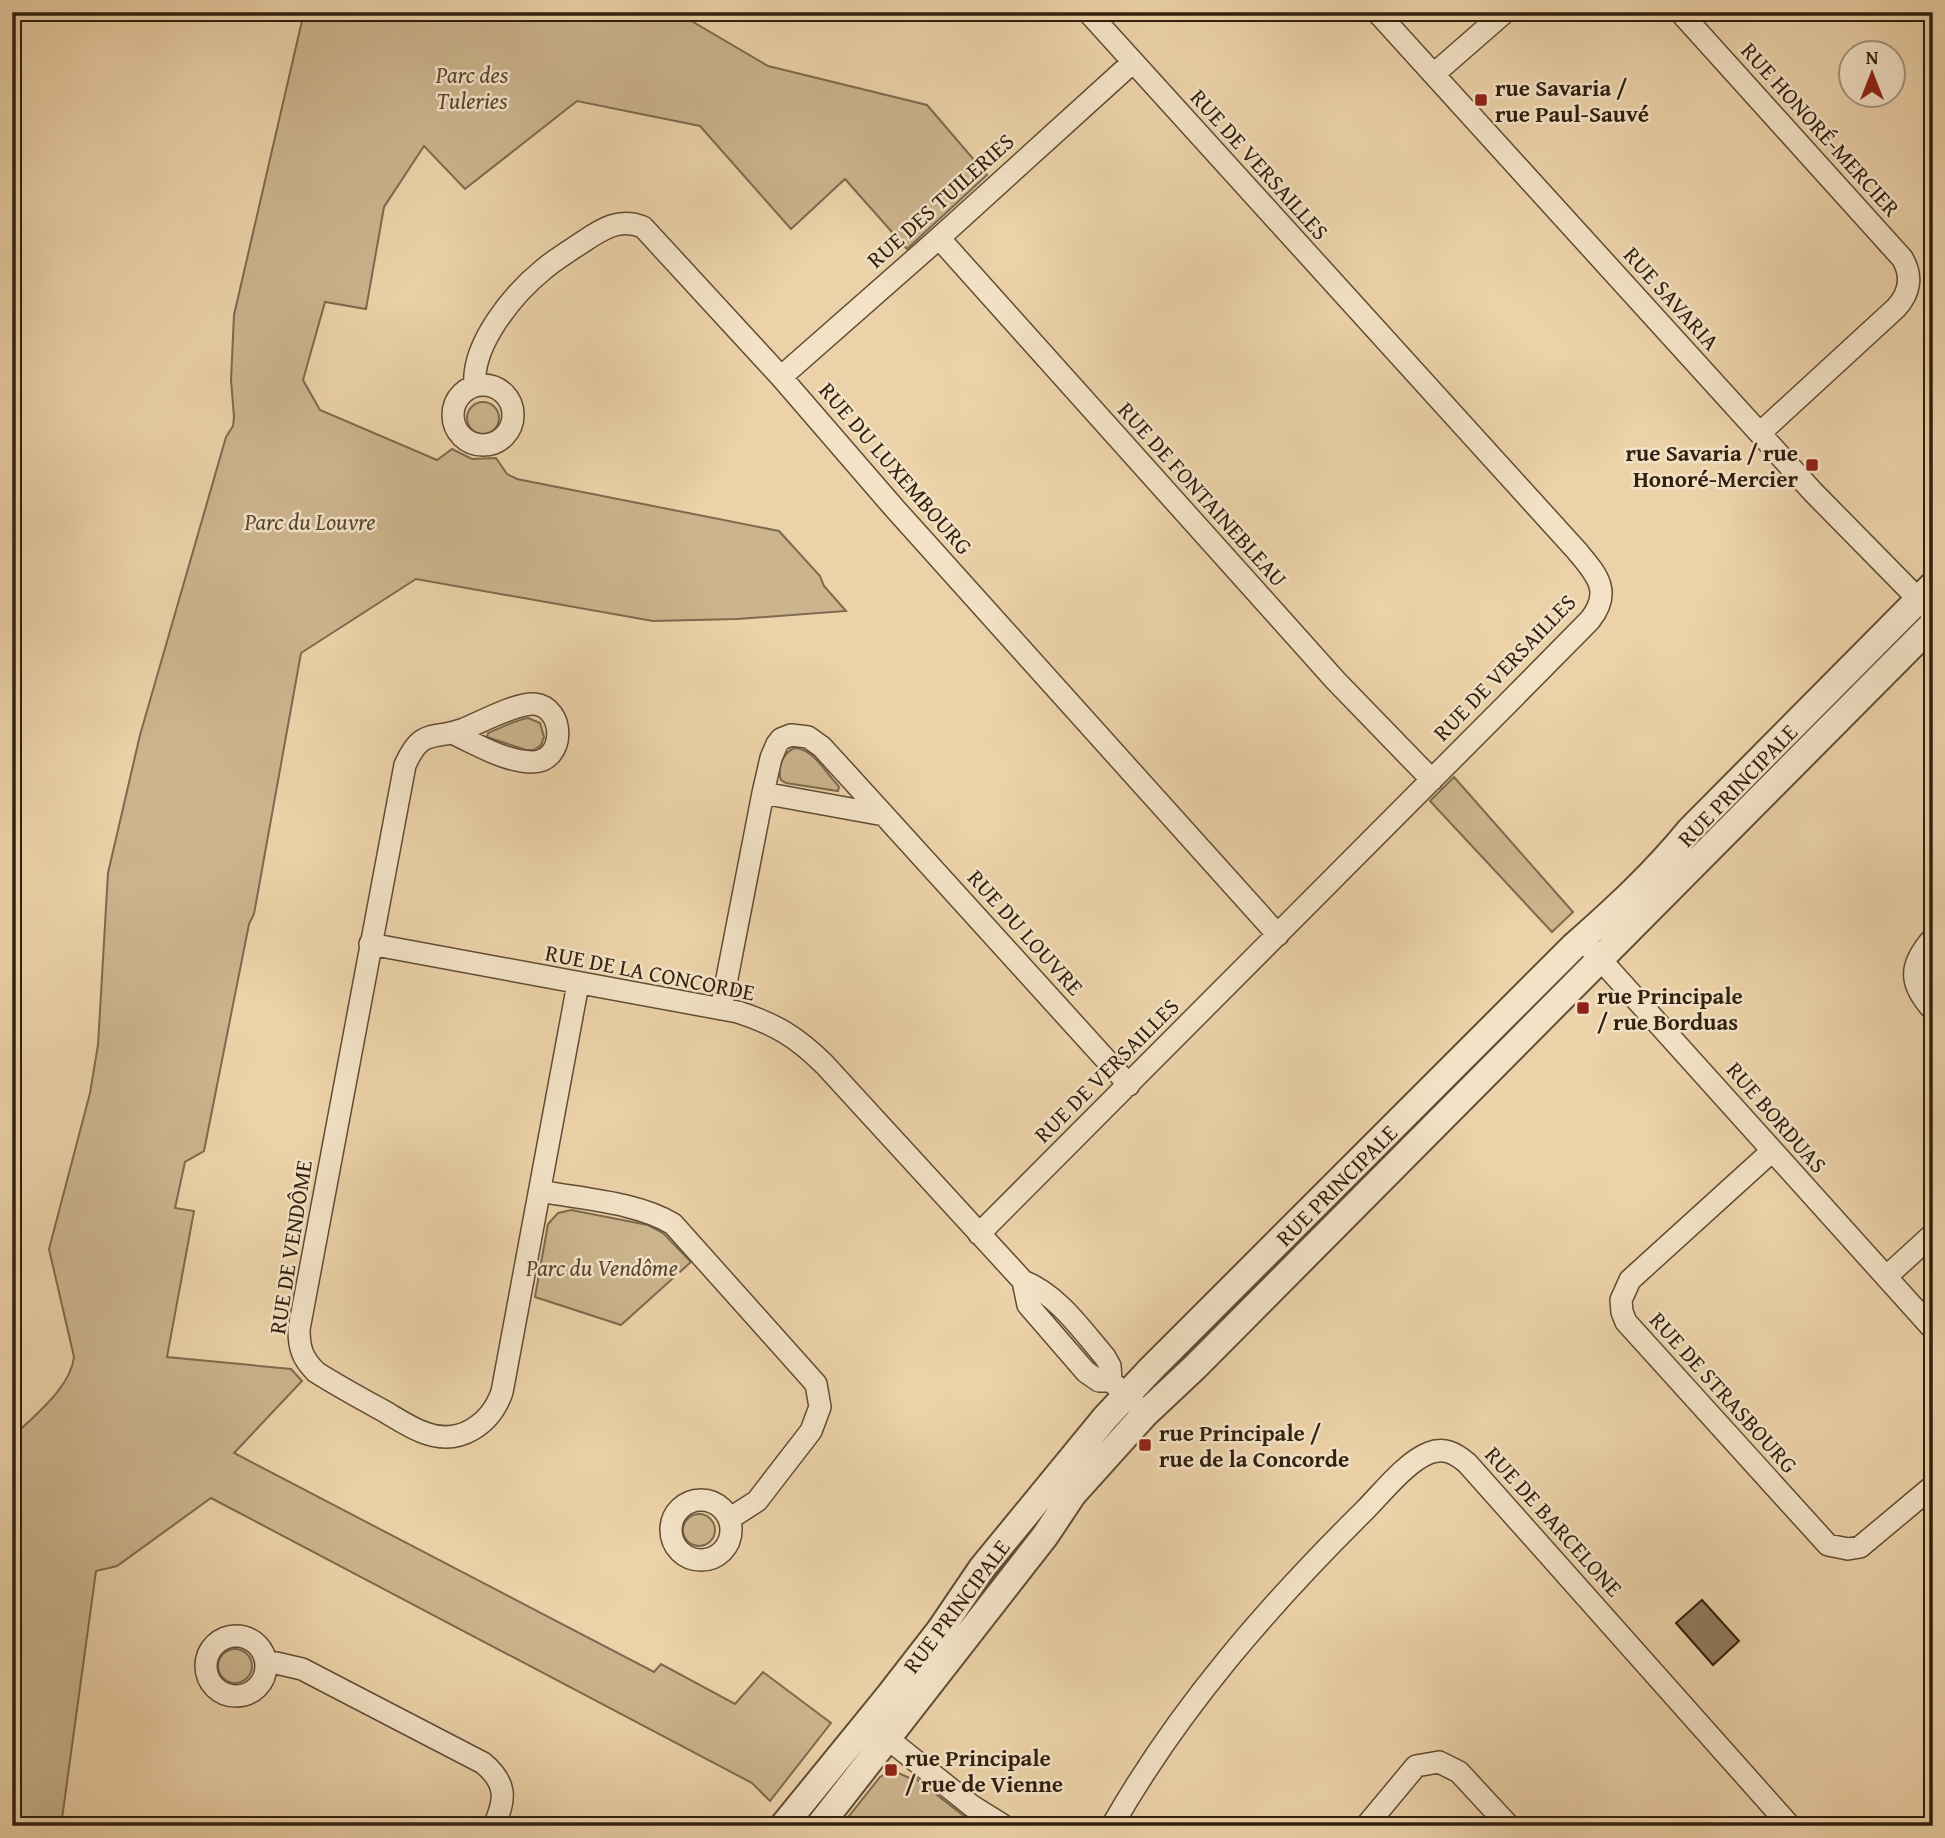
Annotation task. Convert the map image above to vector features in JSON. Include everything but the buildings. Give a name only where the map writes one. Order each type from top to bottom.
[{"type":"street","name":"RUE DE VERSAILLES","points":[[979,1234],[1590,620],[1600,604],[1601,590],[1598,580],[1577,551],[1088,12]]},
{"type":"street","name":"RUE SAVARIA","points":[[1377,12],[1813,492],[1928,599]]},
{"type":"street","points":[[1434,74],[1505,12]]},
{"type":"street","name":"RUE HONORÉ-MERCIER","points":[[1680,12],[1902,258],[1909,272],[1908,290],[1896,308],[1760,433]]},
{"type":"street","name":"RUE DES TUILERIES","points":[[781,377],[1133,62]]},
{"type":"street","name":"RUE DU LUXEMBOURG","points":[[475,386],[475,362],[482,346],[512,301],[544,268],[602,229],[621,222],[636,224],[649,232],[1278,934]]},
{"type":"street","name":"RUE DE FONTAINEBLEAU","points":[[939,238],[1336,681],[1432,780]]},
{"type":"street","name":"RUE PRINCIPALE","points":[[819,1826],[962,1595],[1041,1495],[1118,1388],[1582,939],[1608,918],[1668,857],[1690,830],[1928,599]]},
{"type":"street","name":"RUE PRINCIPALE","points":[[783,1826],[877,1730],[1045,1535],[1060,1510],[1145,1414],[1195,1367],[1933,624]]},
{"type":"street","name":"RUE DE VENDÔME","points":[[453,733],[436,734],[419,742],[411,750],[405,765],[299,1329],[299,1347],[304,1359],[316,1372],[426,1434],[460,1434],[480,1426],[497,1407],[578,984]]},
{"type":"street","name":"RUE DU LOUVRE","points":[[721,1009],[771,758],[781,739],[791,735],[808,737],[822,747],[1129,1085]]},
{"type":"street","points":[[763,793],[884,815]]},
{"type":"street","points":[[1933,938],[1918,957],[1914,970],[1918,989],[1933,1010]]},
{"type":"street","name":"RUE BORDUAS","points":[[1582,939],[1933,1329]]},
{"type":"street","name":"RUE DE LA CONCORDE","points":[[370,944],[721,1009],[751,1016],[783,1029],[807,1047],[1023,1281],[1038,1287],[1053,1298],[1105,1357],[1118,1388],[1145,1414]]},
{"type":"street","name":"RUE DE STRASBOURG","points":[[1771,1152],[1630,1280],[1622,1294],[1623,1317],[1688,1393],[1828,1545],[1848,1549],[1860,1546],[1933,1486]]},
{"type":"street","points":[[540,1191],[643,1210],[673,1224],[816,1384],[820,1407],[811,1431],[757,1501],[729,1519]]},
{"type":"street","points":[[1886,1277],[1933,1234]]},
{"type":"street","name":"RUE DE BARCELONE","points":[[1112,1826],[1142,1773],[1251,1629],[1322,1552],[1411,1464],[1430,1453],[1444,1450],[1467,1463],[1790,1826]]},
{"type":"street","points":[[266,1664],[276,1663],[302,1669],[483,1763],[495,1774],[502,1788],[502,1806],[494,1826]]},
{"type":"street","points":[[877,1730],[972,1806],[1004,1826]]},
{"type":"street","points":[[1366,1826],[1416,1766],[1438,1762],[1459,1772],[1508,1826]]},
{"type":"green space","points":[[304,12],[676,12],[768,66],[927,105],[987,175],[907,249],[845,179],[791,229],[700,126],[577,101],[465,189],[424,146],[384,207],[366,309],[325,302],[303,380],[320,410],[437,460],[452,449],[472,459],[496,458],[507,474],[517,479],[779,531],[820,576],[824,586],[846,611],[737,619],[653,621],[416,579],[301,653],[254,914],[249,924],[204,1151],[185,1162],[175,1208],[194,1211],[167,1357],[291,1369],[302,1381],[234,1453],[654,1672],[661,1664],[735,1704],[763,1672],[831,1723],[770,1801],[752,1783],[211,1498],[117,1566],[96,1571],[61,1826],[12,1826],[12,1438],[58,1391],[66,1380],[74,1357],[49,1249],[90,1093],[98,1045],[108,873],[140,735],[226,437],[233,426],[231,380],[234,315]]},
{"type":"green space","points":[[483,402],[495,406],[499,418],[495,430],[483,434],[471,430],[467,418],[471,406]]},
{"type":"green space","points":[[528,718],[540,723],[544,737],[541,745],[534,750],[526,750],[487,737],[488,733]]},
{"type":"green space","points":[[794,748],[806,752],[817,761],[839,787],[838,791],[781,780],[782,762],[786,754]]},
{"type":"green space","points":[[1454,777],[1573,912],[1552,932],[1430,801]]},
{"type":"green space","name":"Parc du Vendôme","points":[[571,1210],[648,1225],[663,1233],[691,1262],[621,1325],[535,1297],[548,1224],[558,1213]]},
{"type":"green space","points":[[699,1514],[711,1518],[715,1530],[711,1542],[699,1546],[687,1542],[683,1530],[687,1518]]},
{"type":"green space","points":[[235,1649],[247,1654],[252,1666],[247,1678],[235,1683],[223,1678],[218,1666],[223,1654]]},
{"type":"green space","points":[[889,1772],[915,1778],[977,1826],[842,1825],[880,1777]]},
{"type":"place","name":"rue Savaria / rue Paul-Sauvé","points":[[1481,100]]},
{"type":"place","name":"rue Savaria / rue Honoré-Mercier","points":[[1812,465]]},
{"type":"place","name":"rue Principale / rue Borduas","points":[[1583,1008]]},
{"type":"place","name":"rue Principale / rue de la Concorde","points":[[1145,1445]]},
{"type":"place","name":"rue Principale / rue de Vienne","points":[[891,1770]]},
{"type":"park label","name":"Parc des Tuleries","points":[[472,87]]},
{"type":"park label","name":"Parc du Louvre","points":[[310,521]]}]
